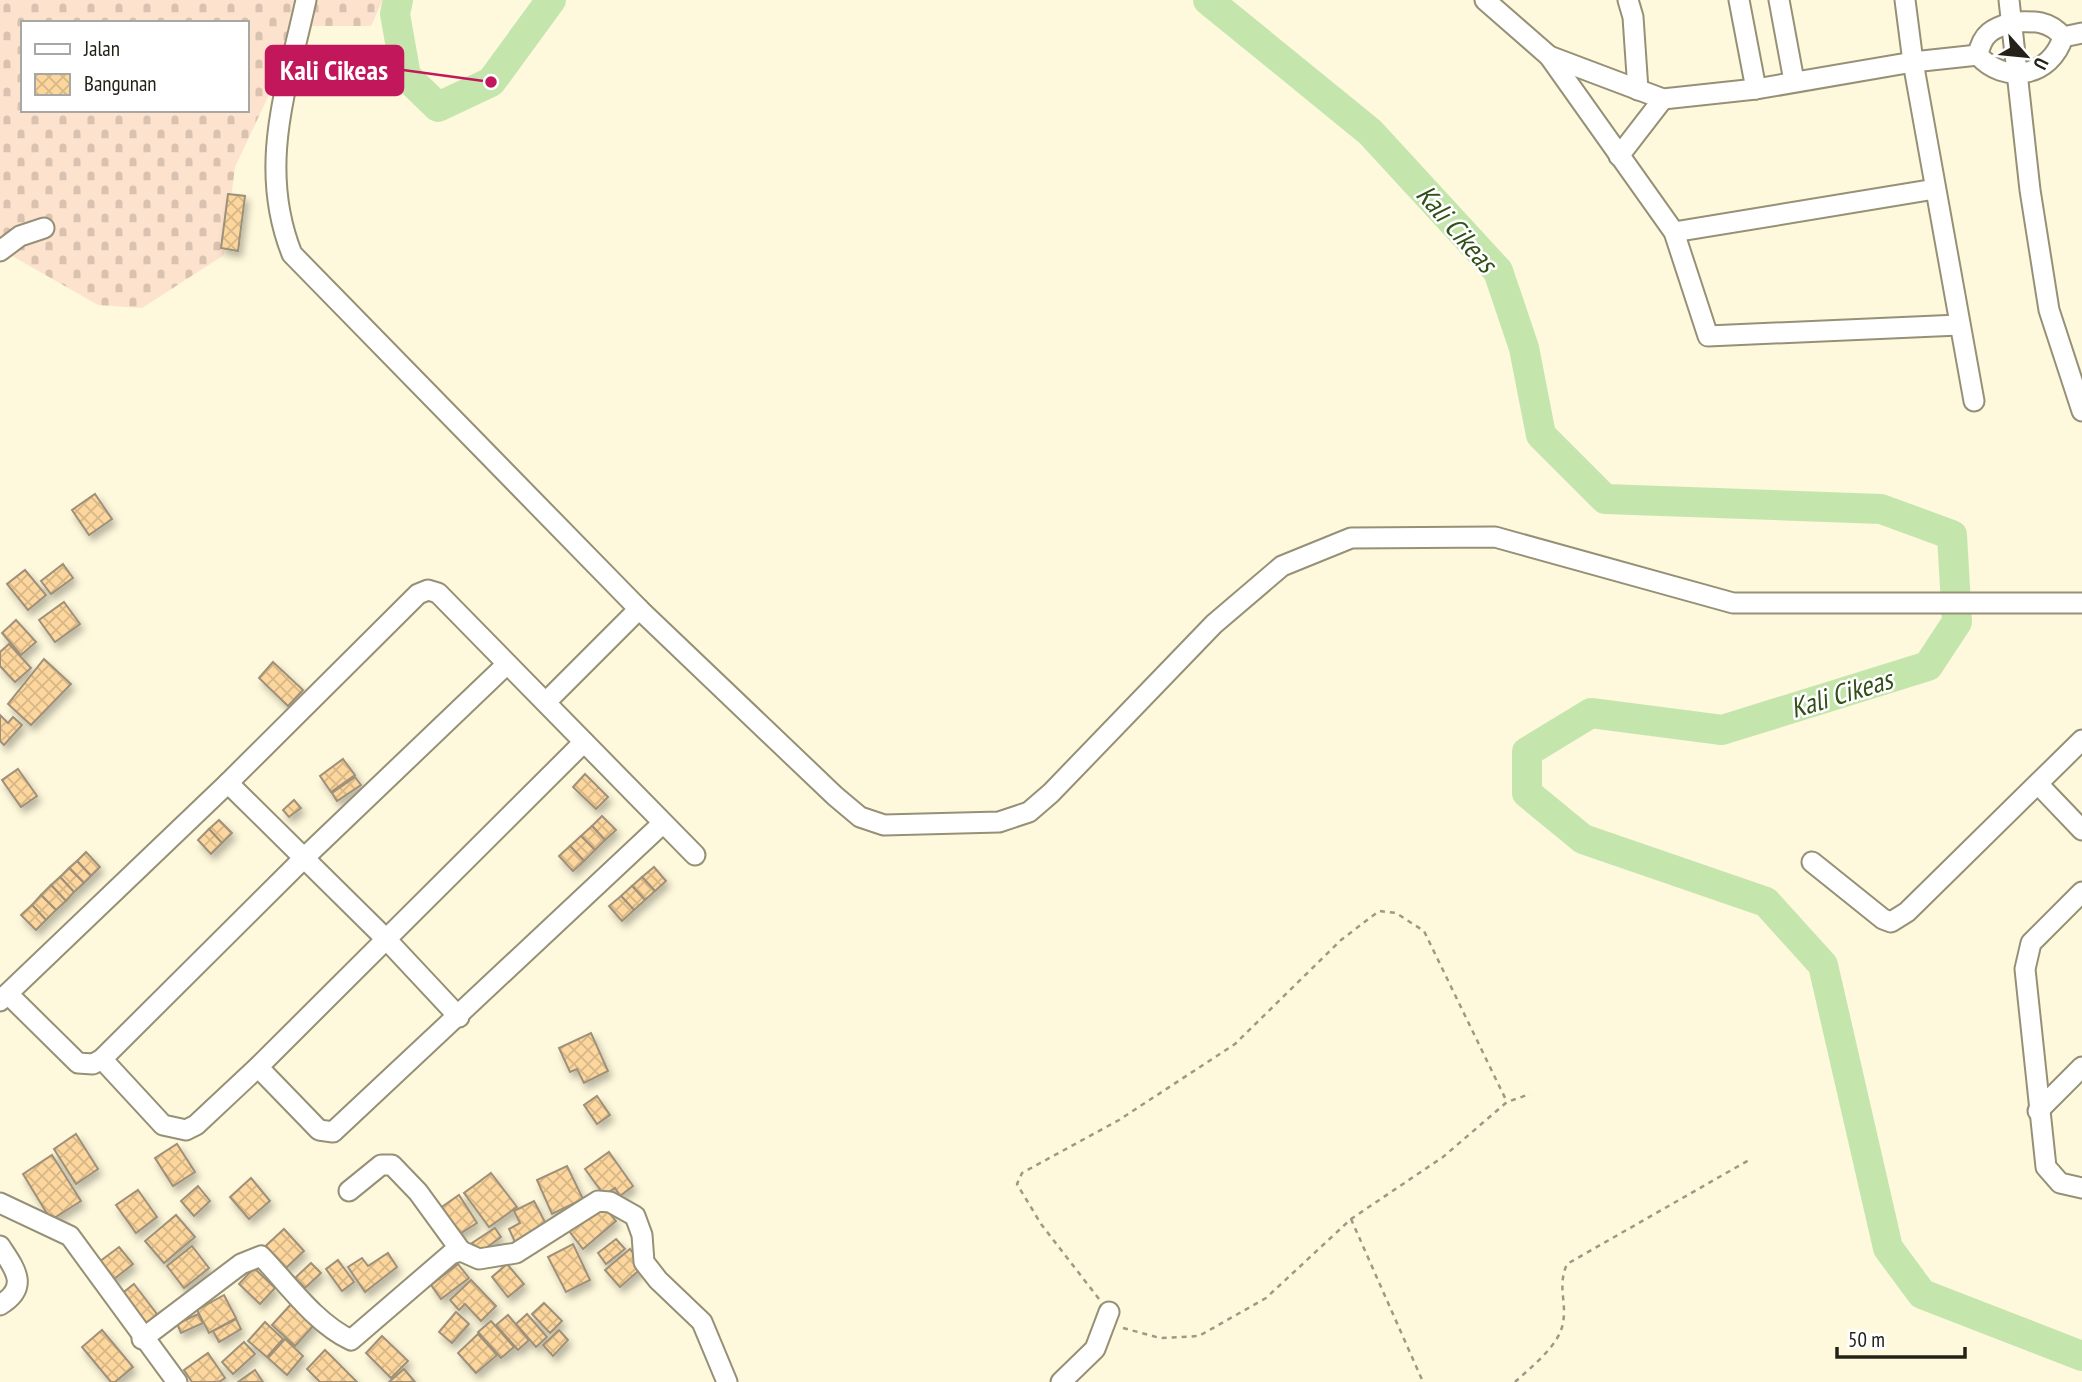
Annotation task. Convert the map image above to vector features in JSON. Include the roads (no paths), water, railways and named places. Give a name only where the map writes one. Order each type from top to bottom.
[{"type":"street","points":[[306,0],[275,142],[279,221],[292,254],[639,609],[860,817],[884,825],[999,822],[1029,812],[1051,793],[1214,624],[1282,566],[1351,538],[1495,537],[1734,603],[2082,603]]},
{"type":"street","points":[[1628,0],[1633,17],[1638,90]]},
{"type":"street","points":[[1739,0],[1756,89]]},
{"type":"street","points":[[1779,0],[1794,80]]},
{"type":"street","points":[[1905,0],[1935,190],[1975,401]]},
{"type":"street","points":[[2009,0],[2030,190],[2049,310],[2082,411]]},
{"type":"street","points":[[1496,3],[1549,56],[1674,232],[1704,333],[1711,338],[1959,325]]},
{"type":"street","points":[[1549,56],[1663,99],[1756,89],[1794,80],[1978,55],[1994,70],[2018,72],[2042,68],[2072,35],[2041,22],[2013,22],[1994,27],[1983,38],[1978,55]]},
{"type":"street","points":[[1619,156],[1663,99]]},
{"type":"street","points":[[1674,232],[1935,190]]},
{"type":"street","points":[[0,251],[20,236],[44,228]]},
{"type":"street","points":[[506,664],[304,858],[102,1059],[93,1064],[78,1063],[4,998],[228,783],[418,594],[428,590],[438,593],[695,855]]},
{"type":"street","points":[[546,702],[639,609]]},
{"type":"street","points":[[1812,862],[1883,919],[1891,922],[1907,912],[2082,740]]},
{"type":"street","points":[[102,1059],[163,1125],[186,1130],[195,1125],[258,1067],[584,742]]},
{"type":"street","points":[[228,783],[386,939],[459,1017]]},
{"type":"street","points":[[2038,784],[2082,830]]},
{"type":"street","points":[[258,1067],[319,1130],[332,1132],[459,1017],[662,824]]},
{"type":"street","points":[[2082,891],[2031,943],[2026,954],[2027,999],[2044,1160],[2049,1173],[2060,1183],[2082,1188]]},
{"type":"street","points":[[2038,1111],[2082,1067]]},
{"type":"street","points":[[349,1191],[381,1165],[392,1165],[418,1192],[461,1251],[479,1259],[516,1254],[598,1201],[610,1202],[635,1216],[642,1235],[645,1262],[658,1280],[702,1322],[727,1382]]},
{"type":"street","points":[[0,1203],[70,1236],[142,1339],[177,1382]]},
{"type":"street","points":[[0,1246],[15,1270],[17,1288],[14,1296],[0,1305]]},
{"type":"street","points":[[142,1339],[241,1264],[261,1256],[313,1310],[339,1334],[351,1340],[451,1254],[461,1251]]},
{"type":"street","points":[[1061,1382],[1095,1349],[1109,1312]]},
{"type":"waterway","name":"Kali Cikeas","points":[[398,0],[395,14],[406,76],[438,107],[491,82],[551,0]]},
{"type":"waterway","name":"Kali Cikeas","points":[[1208,0],[1370,132],[1498,271],[1524,348],[1541,435],[1605,499],[1881,509],[1952,535],[1957,622],[1928,666],[1722,730],[1591,713],[1527,752],[1527,793],[1583,839],[1766,902],[1823,965],[1888,1248],[1922,1294],[2082,1356]]},
{"type":"place","name":"Kali Cikeas","points":[[491,82]]}]
